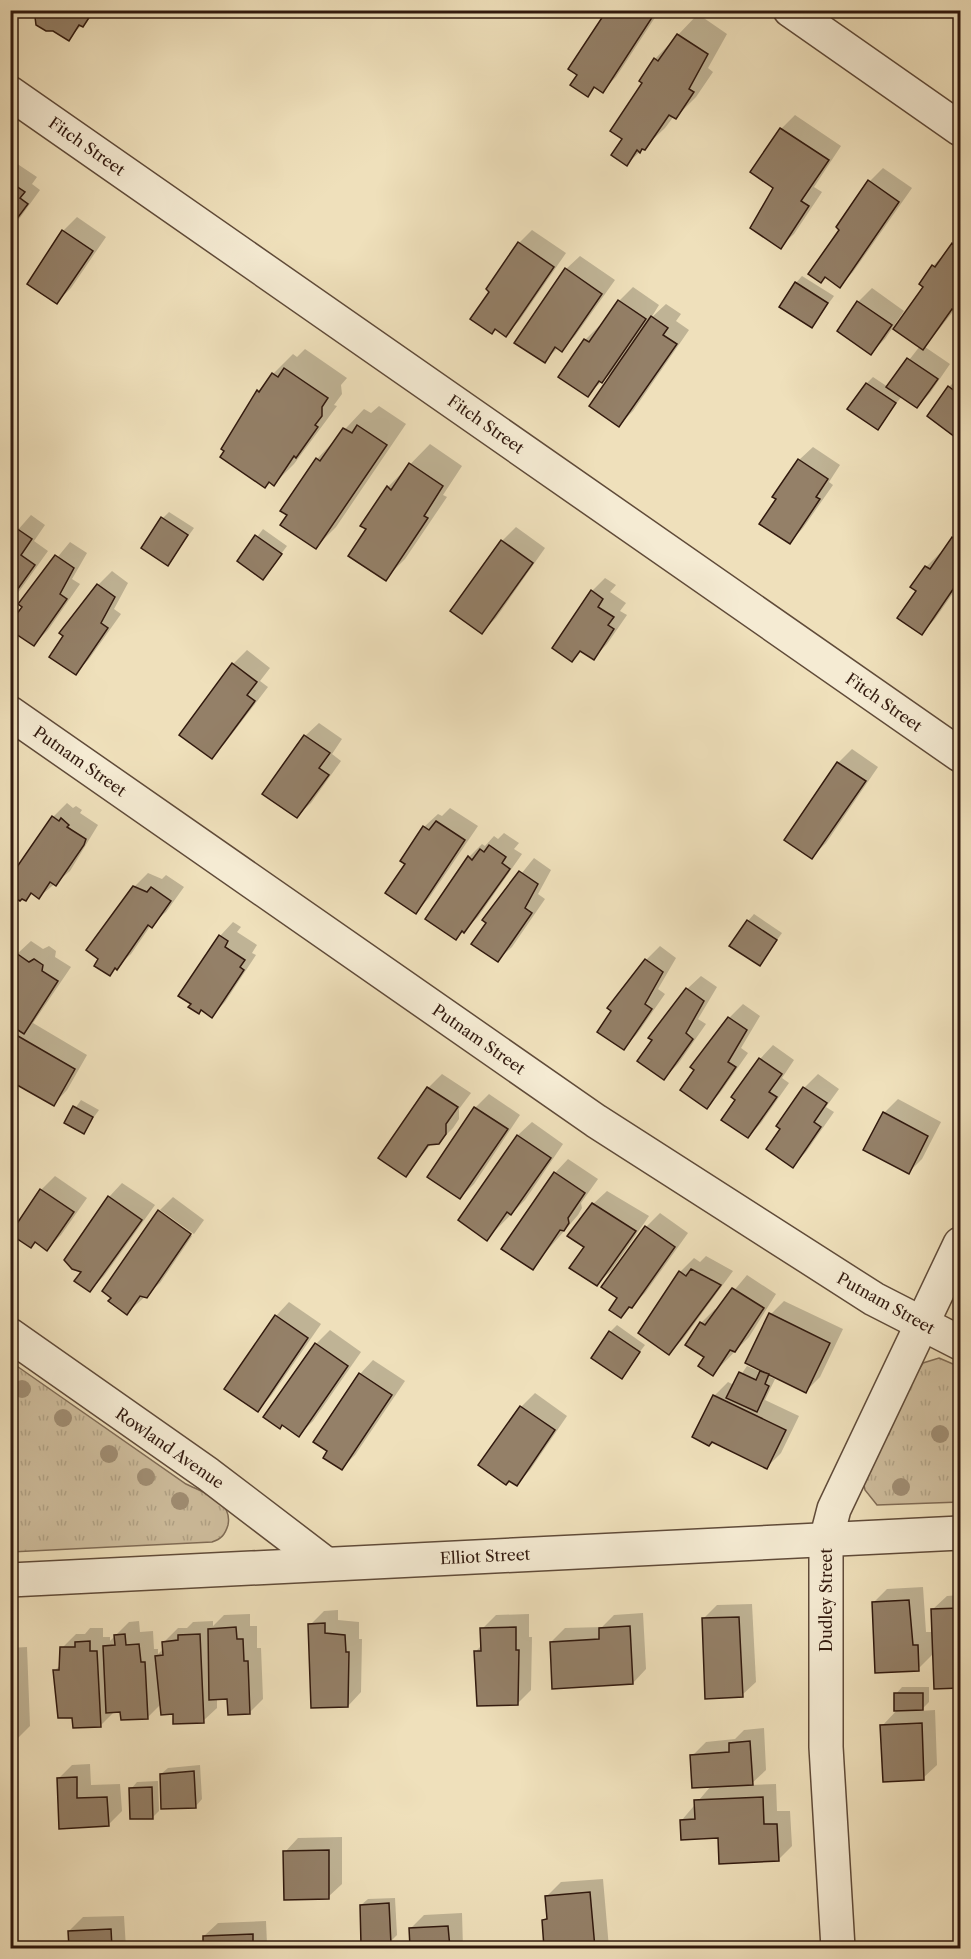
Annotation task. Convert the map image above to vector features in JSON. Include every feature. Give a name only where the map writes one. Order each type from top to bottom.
[{"type":"street","points":[[790,10],[960,129]]},
{"type":"street","name":"Fitch Street","points":[[10,93],[960,755]]},
{"type":"street","name":"Putnam Street","points":[[10,713],[596,1121],[874,1299],[960,1343]]},
{"type":"street","name":"Dudley Street","points":[[838,1948],[826,1747],[826,1540],[834,1509],[960,1244]]},
{"type":"street","name":"Rowland Avenue","points":[[10,1335],[208,1474],[326,1564]]},
{"type":"street","name":"Elliot Street","points":[[10,1580],[960,1533]]},
{"type":"green space","points":[[939,1358],[960,1367],[960,1502],[877,1505],[865,1490],[863,1481],[918,1371],[923,1363]]},
{"type":"green space","points":[[11,1362],[186,1484],[216,1499],[226,1510],[228,1517],[228,1525],[222,1536],[212,1542],[11,1552]]},
{"type":"building","points":[[39,10],[94,10],[83,27],[79,25],[69,41],[53,31],[46,31],[36,25],[35,17]]},
{"type":"building","points":[[607,10],[645,10],[653,16],[603,93],[594,87],[588,97],[570,85],[577,75],[568,69]]},
{"type":"building","points":[[677,34],[708,54],[689,89],[694,92],[676,119],[669,115],[645,150],[642,149],[640,153],[637,150],[627,166],[611,155],[622,139],[610,131],[642,83],[639,81],[654,58],[658,61]]},
{"type":"building","points":[[780,128],[829,160],[801,201],[809,206],[781,249],[750,228],[773,188],[750,172]]},
{"type":"building","points":[[868,180],[899,202],[840,288],[825,277],[821,283],[808,274],[839,230],[836,227]]},
{"type":"building","points":[[10,182],[25,192],[20,198],[28,204],[10,228]]},
{"type":"building","points":[[62,230],[93,251],[57,304],[27,284]]},
{"type":"building","points":[[518,242],[554,267],[506,337],[495,329],[492,334],[470,319],[489,292],[486,289]]},
{"type":"building","points":[[952,243],[960,249],[960,308],[957,312],[952,309],[923,350],[893,329],[923,287],[919,284],[932,265],[935,267]]},
{"type":"building","points":[[565,268],[602,294],[562,352],[555,347],[545,363],[514,343]]},
{"type":"building","points":[[795,282],[828,303],[812,328],[779,307]]},
{"type":"building","points":[[618,300],[646,319],[602,383],[599,381],[588,397],[558,377],[584,339],[589,342]]},
{"type":"building","points":[[857,301],[892,325],[871,355],[837,331]]},
{"type":"building","points":[[651,316],[668,328],[663,335],[677,344],[619,427],[589,406]]},
{"type":"building","points":[[907,358],[938,379],[917,408],[886,387]]},
{"type":"building","points":[[284,368],[328,398],[322,407],[322,416],[315,425],[318,427],[296,458],[294,456],[274,486],[269,482],[265,488],[220,457],[224,451],[221,449],[257,390],[259,392],[272,373],[278,377]]},
{"type":"building","points":[[866,383],[896,403],[878,430],[847,409]]},
{"type":"building","points":[[948,386],[960,395],[959,440],[927,416]]},
{"type":"building","points":[[357,425],[387,445],[316,549],[280,525],[287,515],[280,511],[316,458],[320,461],[343,428],[352,433]]},
{"type":"building","points":[[798,459],[828,479],[816,497],[820,499],[790,544],[759,524],[776,499],[772,497]]},
{"type":"building","points":[[409,463],[443,486],[424,516],[428,518],[386,581],[348,556],[366,529],[360,526],[387,486],[391,490]]},
{"type":"building","points":[[161,517],[188,535],[168,566],[141,548]]},
{"type":"building","points":[[16,528],[32,539],[21,555],[35,565],[10,600],[10,536]]},
{"type":"building","points":[[255,535],[282,554],[263,580],[237,561]]},
{"type":"building","points":[[952,537],[960,543],[960,579],[922,635],[897,618],[916,591],[910,587],[925,566],[930,569]]},
{"type":"building","points":[[501,540],[533,563],[482,634],[450,611]]},
{"type":"building","points":[[55,555],[74,568],[60,594],[67,599],[34,646],[10,630],[10,623],[22,607],[18,604]]},
{"type":"building","points":[[97,584],[115,597],[101,623],[108,628],[76,675],[49,657],[63,636],[59,633]]},
{"type":"building","points":[[591,590],[603,599],[598,607],[614,617],[608,625],[614,629],[594,660],[580,651],[572,662],[552,648]]},
{"type":"building","points":[[232,663],[257,682],[247,695],[255,701],[212,759],[179,735]]},
{"type":"building","points":[[304,735],[330,753],[319,768],[329,775],[297,818],[262,794]]},
{"type":"building","points":[[837,762],[866,781],[812,859],[784,840]]},
{"type":"building","points":[[52,816],[59,821],[61,818],[69,825],[67,827],[86,839],[84,845],[56,886],[50,882],[39,899],[31,893],[26,901],[22,899],[20,901],[10,895],[10,877]]},
{"type":"building","points":[[436,821],[465,840],[416,914],[385,893],[405,864],[400,861],[423,826],[429,830]]},
{"type":"building","points":[[489,845],[506,857],[502,863],[510,869],[464,933],[462,931],[456,940],[425,919],[468,856],[472,860],[480,849],[484,852]]},
{"type":"building","points":[[519,871],[538,884],[525,908],[532,913],[498,962],[471,944],[486,923],[482,920]]},
{"type":"building","points":[[133,886],[147,892],[151,887],[171,901],[152,928],[148,925],[117,970],[115,968],[110,976],[94,966],[98,959],[86,950]]},
{"type":"building","points":[[747,920],[777,940],[760,966],[729,946]]},
{"type":"building","points":[[219,935],[228,941],[225,947],[245,960],[240,967],[244,970],[212,1018],[201,1010],[199,1014],[188,1007],[191,1004],[178,996]]},
{"type":"building","points":[[16,953],[29,962],[34,959],[43,965],[42,971],[58,981],[24,1034],[10,1025],[10,1010],[15,1003],[10,1000],[10,962]]},
{"type":"building","points":[[645,959],[663,972],[645,1004],[652,1009],[624,1050],[597,1032],[611,1011],[607,1008]]},
{"type":"building","points":[[686,988],[704,1001],[686,1033],[693,1039],[664,1080],[637,1061],[652,1040],[648,1038]]},
{"type":"building","points":[[728,1017],[747,1030],[728,1062],[736,1067],[707,1109],[680,1090],[694,1070],[690,1067]]},
{"type":"building","points":[[11,1032],[75,1069],[54,1106],[10,1081]]},
{"type":"building","points":[[759,1058],[782,1074],[769,1092],[777,1097],[748,1138],[721,1120],[735,1100],[731,1097]]},
{"type":"building","points":[[427,1087],[458,1107],[446,1124],[446,1134],[439,1144],[428,1145],[406,1177],[378,1158]]},
{"type":"building","points":[[803,1087],[827,1103],[814,1122],[821,1127],[793,1168],[766,1149],[780,1129],[776,1126]]},
{"type":"building","points":[[73,1106],[93,1117],[84,1134],[64,1123]]},
{"type":"building","points":[[474,1107],[508,1129],[460,1199],[427,1177]]},
{"type":"building","points":[[883,1112],[928,1136],[909,1174],[863,1150]]},
{"type":"building","points":[[517,1135],[551,1158],[511,1215],[507,1212],[487,1241],[458,1220]]},
{"type":"building","points":[[554,1172],[585,1193],[568,1218],[569,1223],[564,1231],[560,1230],[533,1270],[501,1249]]},
{"type":"building","points":[[40,1189],[74,1212],[47,1251],[35,1242],[31,1248],[10,1234]]},
{"type":"building","points":[[108,1196],[142,1220],[90,1292],[74,1281],[81,1272],[72,1269],[64,1260]]},
{"type":"building","points":[[592,1203],[636,1231],[597,1286],[569,1268],[584,1247],[567,1236]]},
{"type":"building","points":[[158,1210],[191,1234],[147,1298],[140,1296],[127,1315],[108,1301],[111,1298],[102,1291]]},
{"type":"building","points":[[645,1226],[675,1247],[632,1308],[629,1307],[621,1318],[609,1310],[617,1298],[601,1287]]},
{"type":"building","points":[[691,1269],[721,1285],[669,1355],[638,1333],[679,1271],[686,1276]]},
{"type":"building","points":[[732,1288],[764,1308],[735,1352],[730,1350],[713,1376],[698,1366],[704,1357],[685,1345],[700,1322],[705,1325]]},
{"type":"building","points":[[769,1313],[830,1343],[806,1393],[745,1363]]},
{"type":"building","points":[[275,1315],[308,1338],[258,1412],[224,1389]]},
{"type":"building","points":[[609,1331],[640,1352],[622,1379],[591,1358]]},
{"type":"building","points":[[315,1343],[348,1366],[299,1437],[282,1425],[280,1429],[263,1417]]},
{"type":"building","points":[[760,1371],[769,1374],[765,1384],[769,1386],[757,1412],[726,1398],[739,1372],[756,1380]]},
{"type":"building","points":[[359,1373],[392,1395],[342,1470],[323,1458],[327,1451],[313,1442]]},
{"type":"building","points":[[713,1395],[786,1430],[767,1469],[712,1442],[709,1446],[692,1437]]},
{"type":"building","points":[[520,1406],[555,1430],[517,1486],[509,1481],[506,1485],[478,1465]]},
{"type":"building","points":[[909,1600],[913,1645],[918,1645],[919,1671],[875,1673],[872,1602]]},
{"type":"building","points":[[960,1608],[960,1688],[934,1689],[931,1609]]},
{"type":"building","points":[[739,1617],[743,1697],[705,1699],[702,1618]]},
{"type":"building","points":[[325,1623],[325,1633],[345,1635],[346,1652],[349,1652],[348,1707],[311,1708],[308,1624]]},
{"type":"building","points":[[630,1626],[633,1684],[552,1689],[550,1642],[599,1639],[599,1628]]},
{"type":"building","points":[[236,1627],[237,1639],[243,1639],[244,1661],[248,1661],[250,1714],[228,1715],[227,1699],[209,1700],[208,1629]]},
{"type":"building","points":[[516,1627],[516,1650],[519,1650],[518,1705],[477,1706],[474,1651],[481,1651],[480,1628]]},
{"type":"building","points":[[125,1634],[126,1645],[139,1644],[141,1662],[145,1662],[148,1719],[121,1720],[120,1712],[106,1713],[103,1646],[115,1645],[114,1635]]},
{"type":"building","points":[[200,1634],[204,1723],[173,1724],[173,1714],[161,1715],[155,1656],[163,1655],[162,1642],[178,1640],[178,1635]]},
{"type":"building","points":[[90,1641],[90,1651],[97,1651],[101,1727],[73,1728],[72,1718],[58,1718],[53,1670],[59,1670],[60,1647],[75,1647],[75,1642]]},
{"type":"building","points":[[10,1660],[14,1660],[17,1741],[10,1742]]},
{"type":"building","points":[[894,1693],[923,1693],[923,1710],[894,1711]]},
{"type":"building","points":[[922,1723],[924,1780],[883,1782],[880,1725]]},
{"type":"building","points":[[750,1741],[753,1785],[692,1788],[690,1755],[729,1752],[729,1743]]},
{"type":"building","points":[[194,1771],[196,1808],[161,1809],[160,1774]]},
{"type":"building","points":[[77,1777],[77,1798],[107,1797],[109,1826],[59,1829],[57,1778]]},
{"type":"building","points":[[152,1787],[153,1819],[130,1819],[129,1788]]},
{"type":"building","points":[[763,1797],[764,1824],[777,1824],[779,1861],[719,1864],[718,1838],[681,1840],[680,1820],[695,1819],[694,1800]]},
{"type":"building","points":[[329,1850],[329,1899],[284,1900],[283,1851]]},
{"type":"building","points":[[590,1892],[595,1948],[544,1948],[542,1920],[547,1919],[545,1896]]},
{"type":"building","points":[[389,1903],[391,1944],[361,1945],[360,1905]]},
{"type":"building","points":[[448,1926],[450,1948],[403,1948],[410,1947],[409,1928]]},
{"type":"building","points":[[111,1929],[112,1948],[69,1948],[68,1931]]},
{"type":"building","points":[[253,1934],[253,1948],[203,1948],[203,1936]]}]
